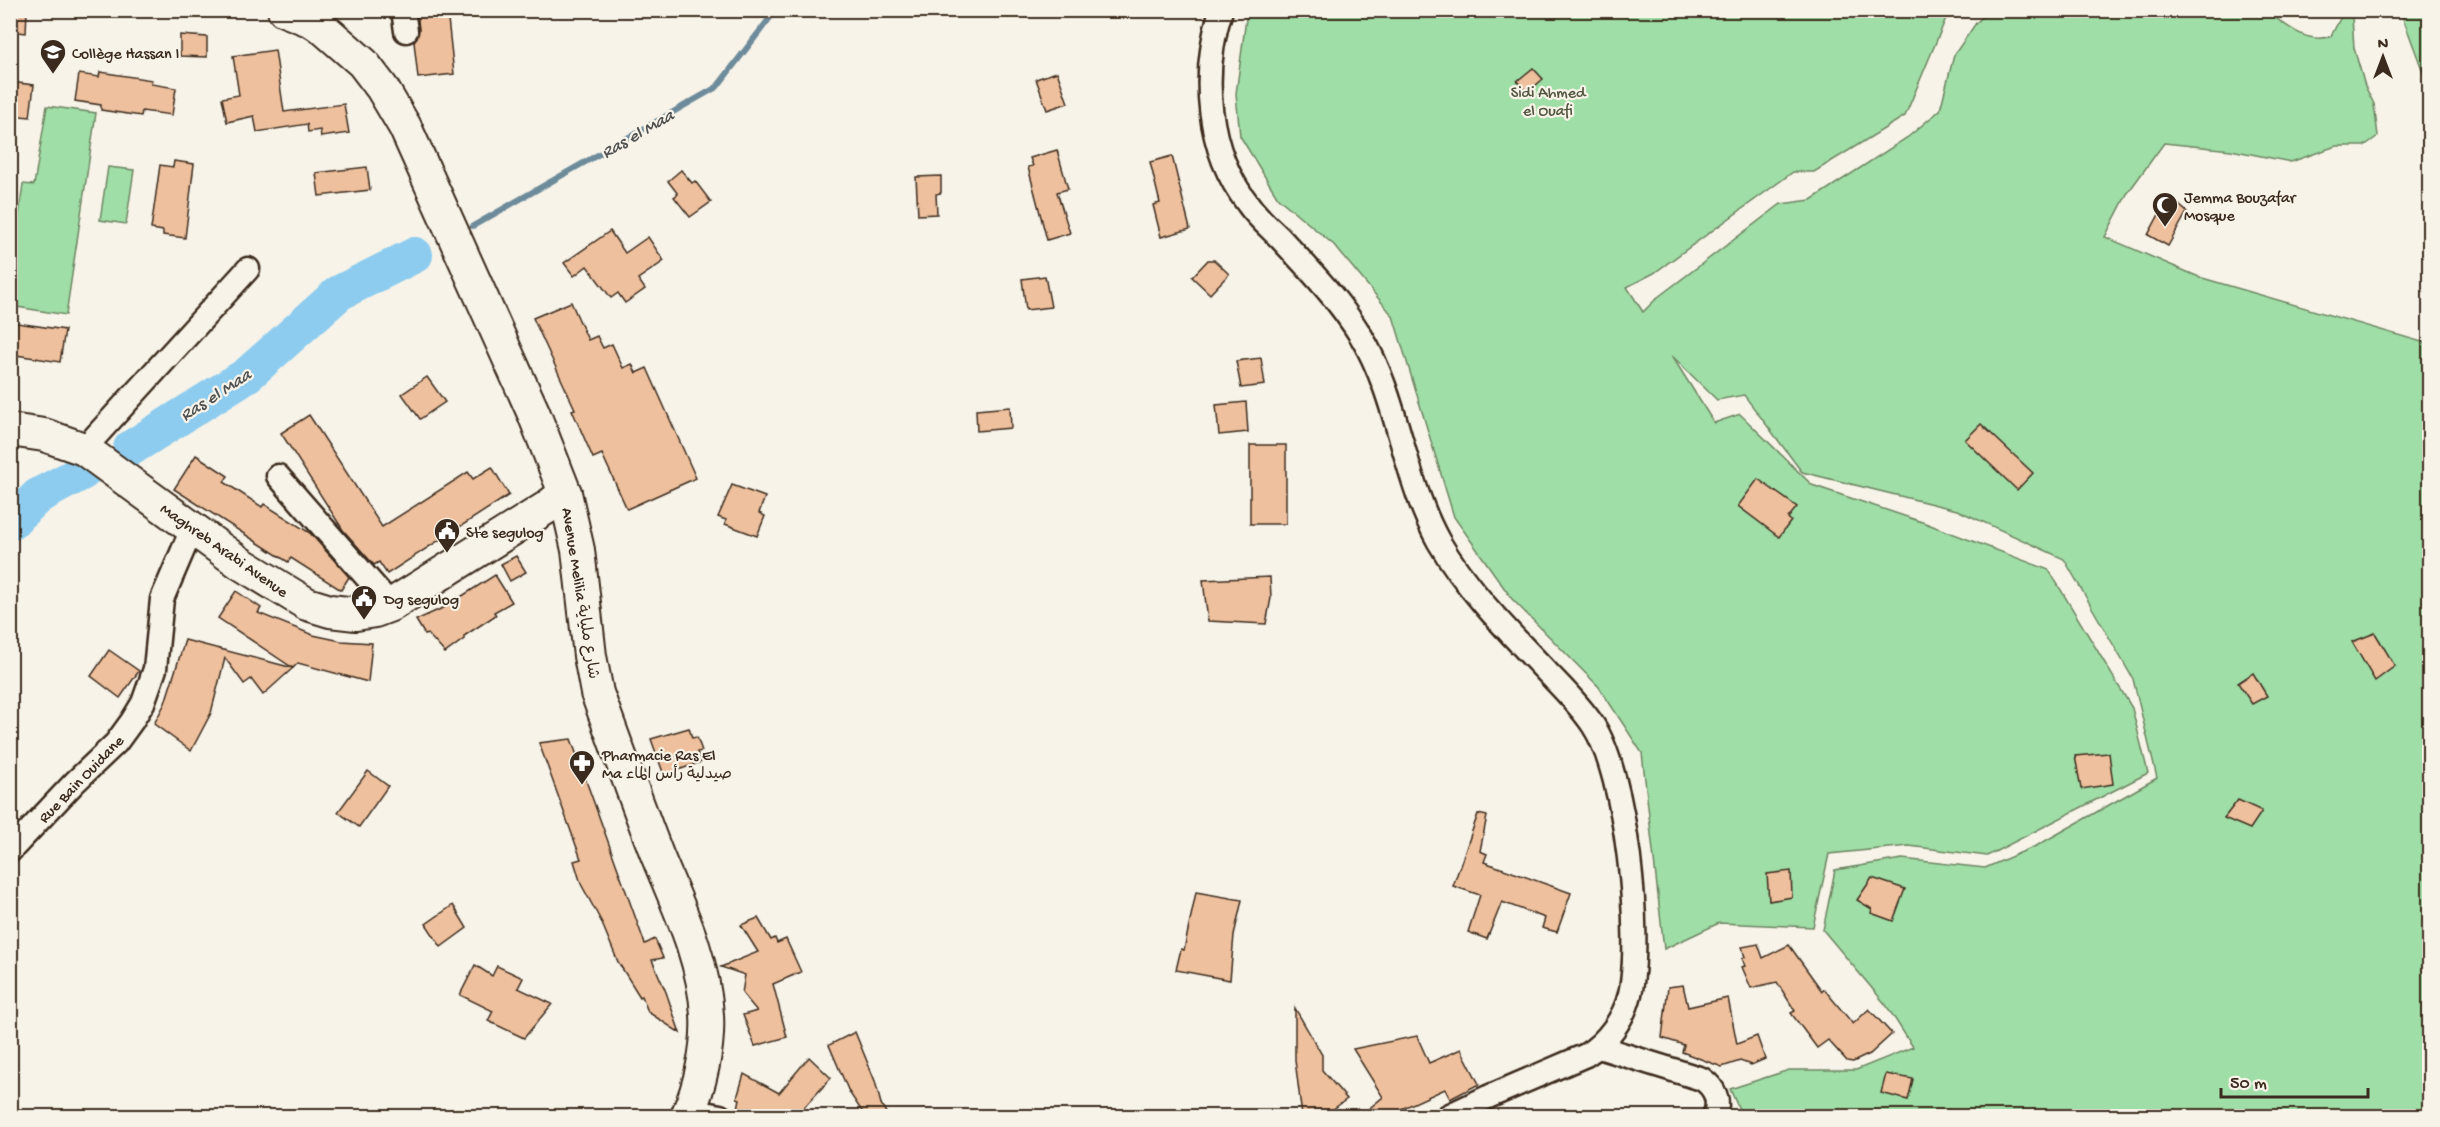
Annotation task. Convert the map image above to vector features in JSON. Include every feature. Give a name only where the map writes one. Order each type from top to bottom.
[{"type":"street","name":"Avenue Melilia شارع ملياية","points":[[284,10],[312,21],[325,20],[382,88],[405,127],[534,414],[565,493],[578,550],[590,657],[597,693],[689,937],[703,981],[708,1016],[704,1052],[688,1113]]},
{"type":"street","points":[[1221,10],[1213,35],[1210,83],[1213,122],[1222,159],[1247,204],[1334,297],[1362,338],[1382,384],[1416,491],[1439,542],[1472,589],[1595,727],[1608,756],[1618,792],[1633,903],[1635,945],[1630,995],[1620,1020],[1599,1047],[1586,1056],[1448,1116]]},
{"type":"street","points":[[84,449],[248,269]]},
{"type":"street","name":"Maghreb Arabi Avenue","points":[[10,430],[44,435],[84,449],[261,578],[306,604],[330,611],[356,614],[375,611],[391,605],[546,508],[565,493]]},
{"type":"street","points":[[278,476],[391,605]]},
{"type":"street","name":"Rue Bain Ouidane","points":[[10,851],[75,782],[102,758],[132,722],[143,703],[155,669],[162,599],[192,529]]},
{"type":"street","points":[[1599,1047],[1702,1079],[1714,1091],[1717,1100],[1714,1116]]},
{"type":"street","points":[[688,1113],[720,1116]]},
{"type":"green space","name":"Sidi Ahmed el Ouafi","points":[[1247,11],[1949,11],[1905,116],[1814,172],[1793,172],[1654,273],[1627,287],[1643,312],[1658,297],[1781,204],[1811,200],[1908,137],[1940,110],[1954,55],[1976,23],[1989,11],[2266,11],[2296,32],[2313,38],[2331,36],[2344,11],[2352,17],[2354,48],[2365,86],[2374,104],[2378,136],[2364,146],[2336,146],[2291,162],[2231,150],[2164,143],[2127,194],[2105,237],[2199,277],[2429,344],[2429,1116],[1742,1116],[1730,1089],[1789,1070],[1856,1070],[1913,1047],[1886,1005],[1823,930],[1835,870],[1902,859],[1985,868],[2038,845],[2157,778],[2133,679],[2064,559],[1957,510],[1802,472],[1744,395],[1717,400],[1672,356],[1714,423],[1740,414],[1812,485],[1925,523],[2049,570],[2132,708],[2148,773],[1987,856],[1909,846],[1829,854],[1813,927],[1719,923],[1664,949],[1642,753],[1599,687],[1512,599],[1454,517],[1393,316],[1334,245],[1278,198],[1240,136],[1236,94]]},
{"type":"green space","points":[[2399,11],[2429,11],[2429,88],[2403,18]]},
{"type":"green space","points":[[47,106],[96,113],[66,315],[11,306],[11,274],[23,184],[34,185]]},
{"type":"green space","points":[[108,167],[134,170],[126,224],[100,220]]},
{"type":"building","points":[[10,10],[27,10],[26,33],[10,31]]},
{"type":"building","points":[[417,10],[447,10],[454,74],[418,78],[414,42],[419,30]]},
{"type":"building","points":[[180,35],[207,37],[207,57],[180,56]]},
{"type":"building","points":[[275,50],[284,112],[344,104],[349,133],[321,137],[320,130],[308,132],[307,124],[257,132],[254,116],[227,122],[222,98],[239,95],[233,56]]},
{"type":"building","points":[[1533,68],[1543,79],[1527,93],[1517,81]]},
{"type":"building","points":[[100,72],[152,80],[151,84],[176,88],[172,115],[142,111],[141,116],[101,110],[101,105],[75,101],[79,74],[99,77]]},
{"type":"building","points":[[1057,72],[1068,103],[1047,110],[1036,79]]},
{"type":"building","points":[[10,82],[34,85],[30,117],[10,115]]},
{"type":"building","points":[[1057,150],[1068,189],[1057,192],[1070,233],[1047,240],[1028,167],[1033,166],[1030,158]]},
{"type":"building","points":[[1172,156],[1190,229],[1161,237],[1153,205],[1160,203],[1150,162]]},
{"type":"building","points":[[174,161],[194,164],[185,238],[163,235],[163,231],[151,229],[160,165],[173,167]]},
{"type":"building","points":[[367,167],[370,190],[319,196],[316,173]]},
{"type":"building","points":[[681,170],[692,183],[695,181],[711,202],[690,217],[674,197],[678,194],[668,181]]},
{"type":"building","points":[[941,176],[941,193],[936,194],[937,214],[918,215],[916,177]]},
{"type":"building","name":"Jemma Bouzafar Mosque","points":[[2172,199],[2187,212],[2168,246],[2148,235],[2162,209],[2164,211]]},
{"type":"building","points":[[610,231],[625,253],[648,237],[664,261],[638,279],[645,289],[625,303],[618,293],[611,298],[587,266],[574,276],[564,263]]},
{"type":"building","points":[[1208,260],[1214,260],[1229,274],[1210,294],[1192,277]]},
{"type":"building","points":[[1045,276],[1051,307],[1026,310],[1022,279]]},
{"type":"building","points":[[571,302],[588,340],[597,336],[603,348],[612,344],[623,368],[632,364],[636,373],[647,368],[696,478],[627,509],[602,454],[593,458],[572,410],[575,409],[533,318]]},
{"type":"building","points":[[10,322],[65,330],[60,362],[10,354]]},
{"type":"building","points":[[1261,358],[1265,385],[1241,388],[1236,361]]},
{"type":"building","points":[[427,377],[445,402],[420,419],[402,394]]},
{"type":"building","points":[[1246,402],[1248,432],[1219,435],[1216,405]]},
{"type":"building","points":[[1010,407],[1011,428],[977,431],[976,410]]},
{"type":"building","points":[[309,415],[382,527],[468,472],[473,479],[492,467],[509,495],[387,574],[379,562],[374,565],[343,530],[281,433]]},
{"type":"building","points":[[1981,424],[2033,473],[2017,490],[1965,440]]},
{"type":"building","points":[[1250,445],[1286,445],[1286,524],[1250,524]]},
{"type":"building","points":[[196,455],[228,476],[224,482],[262,507],[264,504],[310,533],[349,577],[341,590],[291,558],[288,562],[174,489]]},
{"type":"building","points":[[1758,479],[1797,507],[1788,518],[1791,521],[1779,537],[1738,506]]},
{"type":"building","points":[[732,485],[765,497],[759,513],[765,516],[757,536],[725,524],[726,520],[718,517]]},
{"type":"building","points":[[516,556],[526,572],[510,581],[501,564]]},
{"type":"building","points":[[495,575],[512,602],[494,612],[496,615],[464,636],[464,639],[445,653],[428,634],[425,635],[416,620],[445,607]]},
{"type":"building","points":[[1270,577],[1271,598],[1266,624],[1208,621],[1203,580]]},
{"type":"building","points":[[236,591],[261,608],[258,613],[313,635],[341,641],[372,643],[368,682],[298,663],[293,668],[218,618]]},
{"type":"building","points":[[2375,633],[2395,666],[2375,681],[2352,642]]},
{"type":"building","points":[[185,640],[293,668],[263,695],[251,679],[244,684],[225,658],[211,713],[191,751],[154,724],[165,703]]},
{"type":"building","points":[[109,650],[139,671],[120,698],[91,676]]},
{"type":"building","points":[[2253,673],[2267,696],[2252,704],[2238,683]]},
{"type":"building","points":[[689,728],[692,738],[697,737],[702,751],[697,752],[701,762],[664,775],[651,739]]},
{"type":"building","points":[[571,739],[645,944],[655,939],[663,958],[652,960],[680,1033],[648,1012],[642,996],[640,997],[618,962],[601,921],[581,884],[574,861],[581,859],[539,743]]},
{"type":"building","points":[[2109,753],[2113,784],[2081,789],[2075,756]]},
{"type":"building","points":[[368,771],[388,786],[359,827],[338,812]]},
{"type":"building","points":[[2238,800],[2262,811],[2250,829],[2224,818]]},
{"type":"building","points":[[1478,814],[1487,816],[1480,851],[1487,854],[1484,862],[1571,893],[1557,932],[1542,928],[1545,918],[1502,902],[1487,939],[1468,932],[1480,895],[1453,886]]},
{"type":"building","points":[[1791,871],[1792,897],[1769,901],[1767,874]]},
{"type":"building","points":[[1872,878],[1905,889],[1893,921],[1871,913],[1872,909],[1857,900]]},
{"type":"building","points":[[1196,892],[1242,900],[1234,935],[1230,980],[1176,970],[1181,949],[1184,950]]},
{"type":"building","points":[[453,905],[467,928],[441,947],[426,924]]},
{"type":"building","points":[[758,918],[771,940],[775,938],[777,943],[786,939],[801,972],[773,984],[787,1037],[755,1046],[743,1015],[757,1011],[742,993],[745,975],[721,967],[758,952],[741,925]]},
{"type":"building","points":[[1758,944],[1763,958],[1789,945],[1822,991],[1824,989],[1853,1024],[1869,1009],[1892,1034],[1870,1054],[1853,1062],[1847,1061],[1828,1040],[1817,1048],[1791,1013],[1795,1011],[1777,982],[1751,988],[1742,967],[1745,966],[1742,958],[1745,957],[1742,947]]},
{"type":"building","points":[[475,965],[492,976],[497,966],[523,978],[518,988],[552,1004],[524,1038],[488,1021],[493,1011],[460,995]]},
{"type":"building","points":[[1683,985],[1688,1007],[1728,998],[1737,1044],[1757,1036],[1765,1059],[1751,1065],[1740,1061],[1722,1067],[1682,1052],[1684,1045],[1662,1038],[1668,987]]},
{"type":"building","points":[[1295,1008],[1322,1055],[1322,1070],[1347,1099],[1332,1110],[1333,1116],[1302,1116],[1295,1060]]},
{"type":"building","points":[[855,1032],[875,1081],[881,1104],[888,1116],[865,1116],[849,1092],[829,1045]]},
{"type":"building","points":[[1417,1036],[1429,1063],[1461,1049],[1479,1084],[1450,1099],[1445,1089],[1401,1109],[1405,1116],[1360,1116],[1383,1097],[1353,1049]]},
{"type":"building","points":[[809,1057],[831,1078],[796,1116],[738,1108],[740,1099],[737,1098],[744,1074],[779,1093]]},
{"type":"building","points":[[1886,1074],[1913,1079],[1908,1100],[1881,1093]]},
{"type":"waterway","name":"Ras el Maa","points":[[473,226],[717,87],[776,10]]},
{"type":"waterway","name":"Ras el Maa","points":[[131,448],[247,375],[339,293],[415,255]]},
{"type":"waterway","name":"Ras el Maa","points":[[10,523],[38,496],[83,472]]},
{"type":"place","name":"Collège Hassan I","points":[[53,75]]},
{"type":"place","name":"Jemma Bouzafar Mosque","points":[[2165,228]]},
{"type":"place","name":"Ste segulog","points":[[447,554]]},
{"type":"place","name":"Dg segulog","points":[[364,621]]},
{"type":"place","name":"Pharmacie Ras El Ma صيدلية رأس الماء","points":[[582,786]]}]
